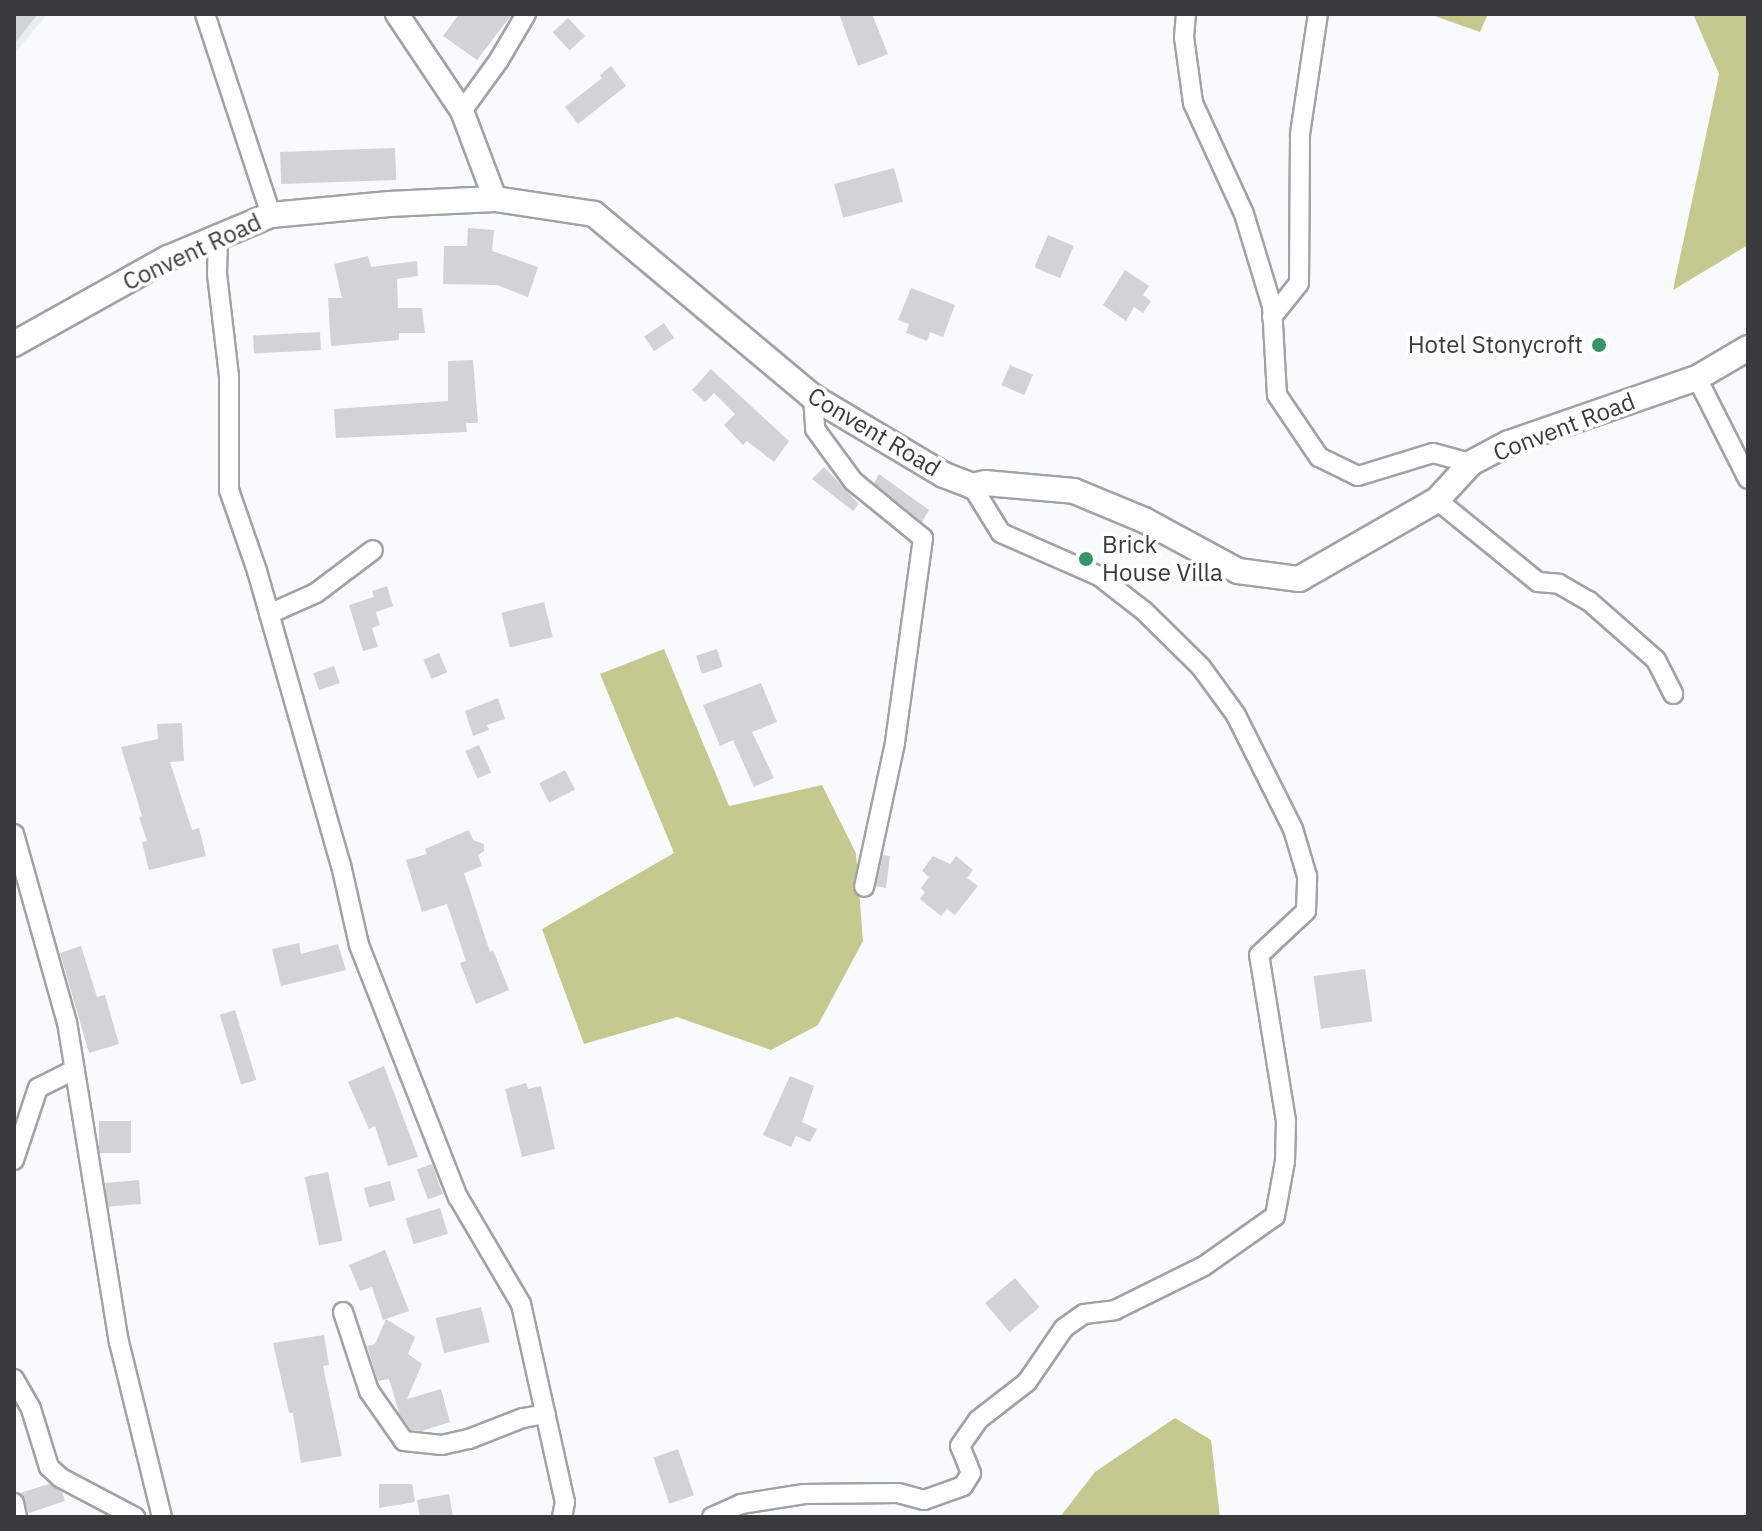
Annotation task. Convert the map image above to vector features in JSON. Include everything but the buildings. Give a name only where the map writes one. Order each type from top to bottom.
[{"type":"main road","name":"Convent Road","points":[[14,344],[92,299],[218,234],[271,215],[374,205],[495,199],[594,214],[813,397],[944,475],[972,486],[985,483],[1074,491],[1144,520],[1238,571],[1299,579],[1437,500],[1471,463],[1509,443],[1697,378],[1748,348]]},
{"type":"street","points":[[205,14],[271,215]]},
{"type":"street","points":[[397,14],[462,111],[495,199]]},
{"type":"street","points":[[462,111],[499,60],[526,14]]},
{"type":"street","points":[[1186,14],[1184,37],[1193,103],[1244,214],[1272,317],[1277,395],[1319,457],[1358,476],[1433,453],[1471,463]]},
{"type":"street","points":[[1272,317],[1299,283],[1300,134],[1318,14]]},
{"type":"street","points":[[218,234],[217,274],[229,376],[229,490],[269,614],[341,865],[359,945],[458,1197],[521,1304],[546,1414],[563,1509],[578,1517]]},
{"type":"street","points":[[1697,378],[1748,479]]},
{"type":"street","points":[[813,397],[815,429],[853,481],[874,495],[893,515],[923,538],[899,718],[864,887]]},
{"type":"street","points":[[712,1517],[741,1504],[804,1494],[898,1493],[924,1500],[963,1486],[971,1473],[960,1446],[978,1420],[1027,1382],[1064,1328],[1084,1314],[1115,1310],[1204,1266],[1275,1216],[1285,1161],[1286,1121],[1259,955],[1306,911],[1307,876],[1293,829],[1236,715],[1201,667],[1144,611],[1099,576],[1001,533],[972,486]]},
{"type":"street","points":[[1437,500],[1538,582],[1559,584],[1589,601],[1656,660],[1673,694]]},
{"type":"street","points":[[269,614],[316,593],[373,550]]},
{"type":"street","points":[[14,834],[21,877],[67,1022],[119,1342],[162,1517]]},
{"type":"street","points":[[14,1099],[74,1070]]},
{"type":"street","points":[[14,1160],[38,1088]]},
{"type":"street","points":[[343,1312],[369,1391],[404,1441],[456,1442],[523,1418],[546,1414]]},
{"type":"street","points":[[14,1379],[31,1409],[49,1467],[61,1478],[135,1517]]},
{"type":"street","points":[[14,1503],[17,1517]]},
{"type":"shaded area","points":[[14,14],[47,14],[14,54]]},
{"type":"green space","points":[[1429,14],[1488,14],[1480,32]]},
{"type":"green space","points":[[1693,14],[1748,14],[1748,245],[1673,290],[1719,74]]},
{"type":"green space","points":[[664,649],[729,806],[822,785],[856,853],[863,941],[818,1025],[771,1050],[677,1017],[584,1044],[542,929],[674,853],[600,674]]},
{"type":"green space","points":[[1175,1418],[1211,1440],[1220,1517],[1060,1517],[1095,1472]]},
{"type":"place","name":"Hotel Stonycroft","points":[[1599,345]]},
{"type":"place","name":"Brick House Villa","points":[[1086,559]]}]
